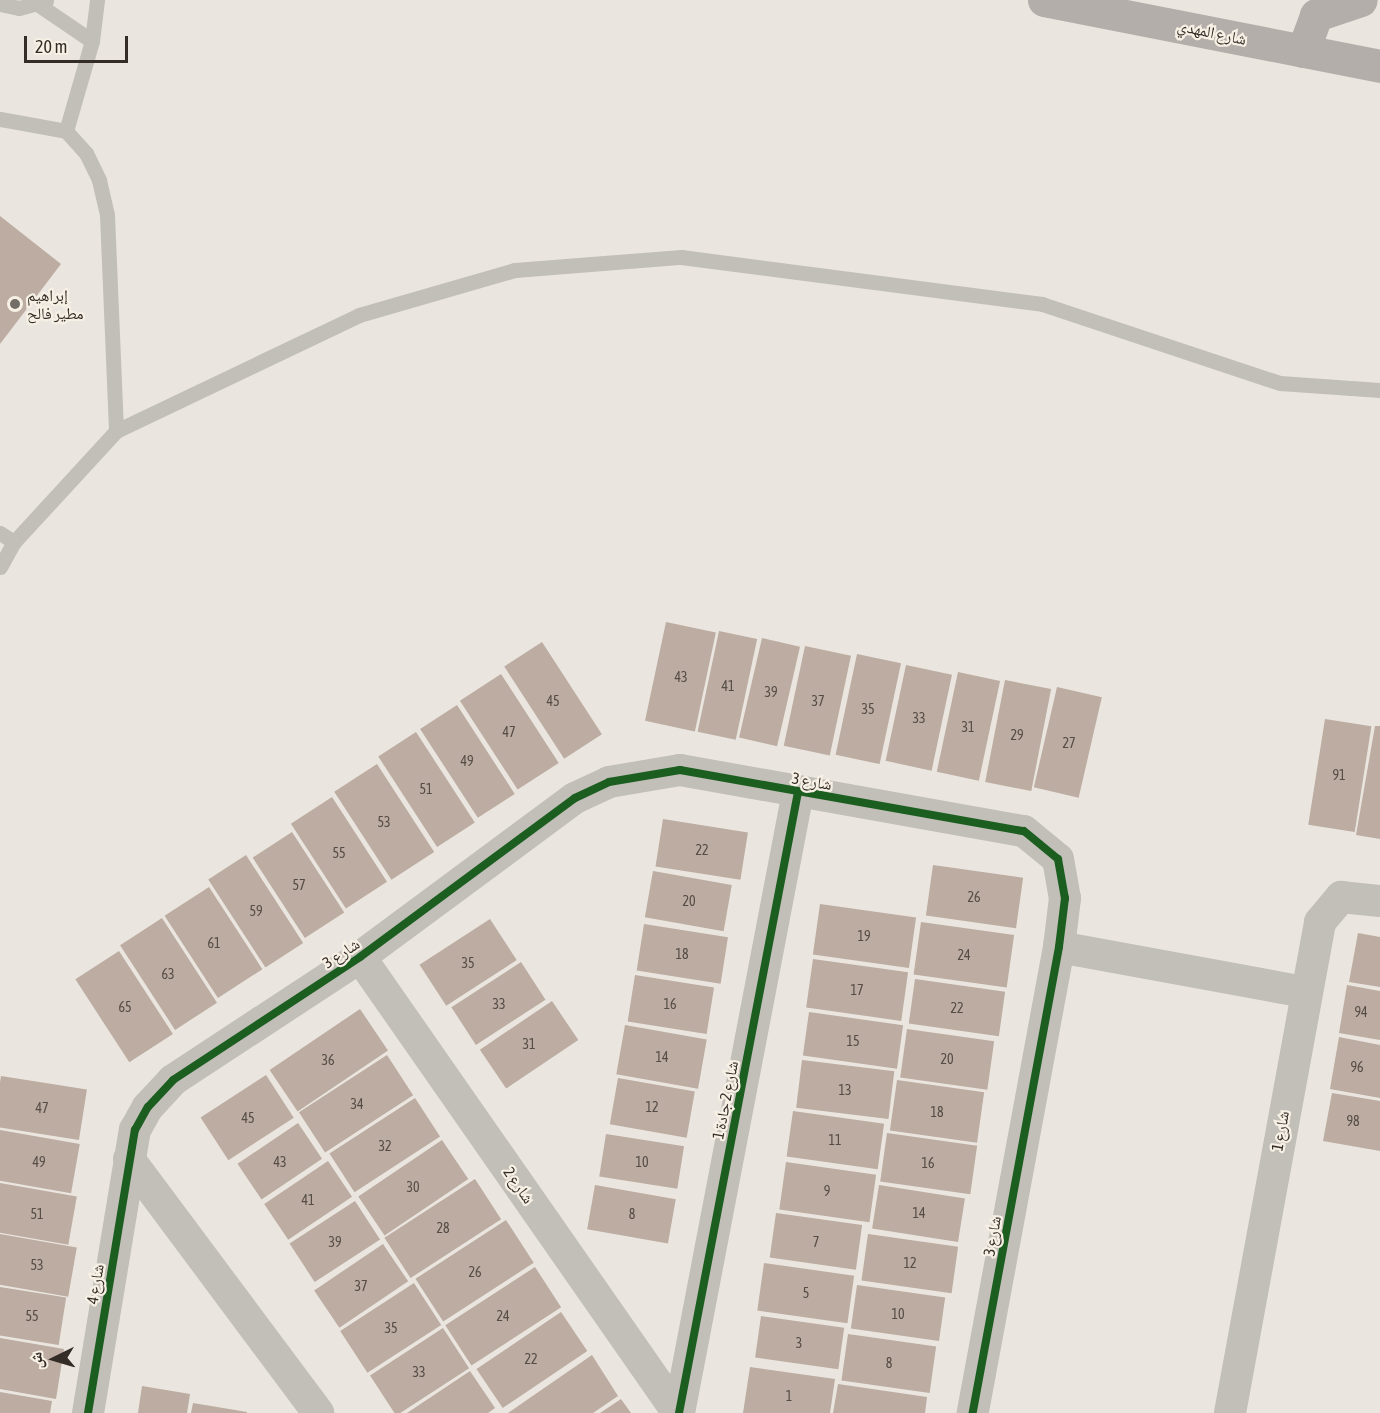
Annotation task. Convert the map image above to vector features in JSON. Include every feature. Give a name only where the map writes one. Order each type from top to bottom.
[{"type":"main road","points":[[1303,51],[1316,15],[1361,0]]},
{"type":"main road","name":"شارع المهدي","points":[[1075,2],[1380,66]]},
{"type":"street","name":"شارع 3","points":[[129,1159],[135,1130],[148,1107],[173,1080],[360,957],[575,798],[609,782],[680,770],[1024,831],[1058,859],[1064,878],[1059,947],[973,1413]]},
{"type":"street","name":"شارع 2 جادة 1","points":[[678,1413],[798,792]]},
{"type":"street","name":"شارع 1","points":[[1230,1413],[1315,940],[1327,909],[1341,897],[1380,901]]},
{"type":"street","points":[[1059,947],[1305,992]]},
{"type":"street","name":"شارع 2","points":[[360,957],[678,1413]]},
{"type":"street","points":[[129,1159],[318,1413]]},
{"type":"street","name":"شارع 4","points":[[88,1413],[129,1159]]},
{"type":"lane","points":[[66,131],[92,41],[97,0]]},
{"type":"lane","points":[[0,4],[19,8],[44,2],[92,41]]},
{"type":"lane","points":[[0,119],[66,131],[86,153],[99,180],[107,215],[116,431]]},
{"type":"lane","points":[[0,567],[15,542],[116,431],[359,315],[515,270],[681,256],[1042,304],[1280,383],[1380,390]]},
{"type":"lane","points":[[0,533],[15,542]]},
{"type":"building","name":"إبراهيم مطير فالح","points":[[0,216],[61,264],[0,344]]},
{"type":"building","points":[[666,622],[716,633],[695,731],[645,721]]},
{"type":"building","points":[[719,631],[757,639],[736,740],[698,732]]},
{"type":"building","points":[[762,638],[800,647],[777,746],[739,737]]},
{"type":"building","points":[[542,642],[602,734],[564,759],[504,667]]},
{"type":"building","points":[[805,646],[851,656],[830,756],[784,746]]},
{"type":"building","points":[[857,654],[901,663],[880,764],[836,755]]},
{"type":"building","points":[[906,665],[952,675],[932,771],[886,761]]},
{"type":"building","points":[[958,672],[1000,681],[979,781],[937,772]]},
{"type":"building","points":[[501,674],[559,763],[518,790],[460,701]]},
{"type":"building","points":[[1005,680],[1051,689],[1031,791],[985,782]]},
{"type":"building","points":[[1057,687],[1102,697],[1079,798],[1034,787]]},
{"type":"building","points":[[457,705],[515,794],[478,818],[420,729]]},
{"type":"building","points":[[1325,719],[1371,726],[1355,832],[1308,825]]},
{"type":"building","points":[[1375,726],[1380,726],[1380,839],[1356,835]]},
{"type":"building","points":[[416,732],[475,823],[437,847],[378,757]]},
{"type":"building","points":[[377,764],[434,852],[391,880],[334,792]]},
{"type":"building","points":[[332,797],[387,882],[346,908],[291,824]]},
{"type":"building","points":[[663,819],[748,832],[740,880],[655,866]]},
{"type":"building","points":[[292,832],[344,913],[305,938],[253,858]]},
{"type":"building","points":[[246,855],[303,943],[265,968],[208,880]]},
{"type":"building","points":[[933,865],[1023,878],[1016,928],[926,916]]},
{"type":"building","points":[[653,871],[732,885],[724,931],[645,917]]},
{"type":"building","points":[[209,887],[262,969],[218,998],[165,916]]},
{"type":"building","points":[[820,904],[916,917],[909,968],[813,955]]},
{"type":"building","points":[[162,918],[217,1003],[175,1030],[120,945]]},
{"type":"building","points":[[490,919],[517,960],[446,1006],[420,965]]},
{"type":"building","points":[[921,922],[1014,935],[1007,988],[914,974]]},
{"type":"building","points":[[644,924],[728,937],[721,984],[637,970]]},
{"type":"building","points":[[1358,933],[1380,937],[1380,987],[1349,982]]},
{"type":"building","points":[[119,951],[173,1034],[129,1062],[75,979]]},
{"type":"building","points":[[813,959],[908,972],[901,1021],[806,1008]]},
{"type":"building","points":[[521,962],[546,1000],[476,1045],[451,1007]]},
{"type":"building","points":[[635,975],[714,988],[707,1034],[628,1021]]},
{"type":"building","points":[[915,979],[1005,992],[999,1036],[909,1024]]},
{"type":"building","points":[[1347,985],[1380,991],[1380,1040],[1339,1033]]},
{"type":"building","points":[[552,1001],[578,1040],[506,1089],[480,1050]]},
{"type":"building","points":[[360,1009],[388,1050],[298,1111],[270,1070]]},
{"type":"building","points":[[809,1012],[903,1025],[897,1069],[803,1056]]},
{"type":"building","points":[[625,1025],[707,1039],[698,1089],[616,1074]]},
{"type":"building","points":[[907,1029],[994,1041],[987,1090],[900,1078]]},
{"type":"building","points":[[1339,1037],[1380,1045],[1380,1098],[1330,1089]]},
{"type":"building","points":[[387,1055],[413,1095],[325,1152],[299,1112]]},
{"type":"building","points":[[802,1060],[894,1071],[888,1119],[796,1108]]},
{"type":"building","points":[[266,1075],[294,1118],[228,1160],[201,1117]]},
{"type":"building","points":[[1,1076],[87,1090],[79,1140],[0,1127]]},
{"type":"building","points":[[618,1078],[695,1092],[687,1138],[610,1124]]},
{"type":"building","points":[[897,1080],[984,1092],[977,1143],[890,1131]]},
{"type":"building","points":[[1332,1093],[1380,1101],[1380,1151],[1323,1141]]},
{"type":"building","points":[[415,1098],[440,1137],[355,1192],[329,1154]]},
{"type":"building","points":[[793,1111],[884,1124],[878,1169],[787,1157]]},
{"type":"building","points":[[298,1123],[322,1159],[262,1199],[237,1164]]},
{"type":"building","points":[[0,1130],[80,1144],[71,1193],[0,1181]]},
{"type":"building","points":[[887,1133],[977,1146],[970,1194],[880,1182]]},
{"type":"building","points":[[606,1134],[684,1146],[677,1189],[599,1176]]},
{"type":"building","points":[[442,1140],[468,1179],[385,1235],[358,1196]]},
{"type":"building","points":[[328,1161],[352,1197],[288,1240],[264,1204]]},
{"type":"building","points":[[786,1162],[876,1175],[869,1222],[779,1210]]},
{"type":"building","points":[[475,1179],[501,1219],[411,1278],[384,1238]]},
{"type":"building","points":[[0,1183],[77,1197],[68,1245],[0,1233]]},
{"type":"building","points":[[595,1185],[676,1199],[668,1244],[587,1229]]},
{"type":"building","points":[[879,1185],[965,1199],[958,1242],[872,1228]]},
{"type":"building","points":[[355,1201],[380,1240],[315,1282],[290,1243]]},
{"type":"building","points":[[776,1213],[862,1225],[856,1270],[770,1258]]},
{"type":"building","points":[[506,1220],[534,1263],[443,1322],[415,1279]]},
{"type":"building","points":[[0,1234],[77,1248],[68,1297],[0,1285]]},
{"type":"building","points":[[868,1234],[958,1247],[952,1293],[861,1281]]},
{"type":"building","points":[[383,1244],[408,1281],[339,1328],[314,1290]]},
{"type":"building","points":[[764,1263],[854,1276],[847,1323],[757,1311]]},
{"type":"building","points":[[535,1267],[561,1307],[471,1366],[445,1325]]},
{"type":"building","points":[[414,1283],[441,1325],[367,1373],[340,1331]]},
{"type":"building","points":[[857,1285],[945,1297],[939,1341],[851,1329]]},
{"type":"building","points":[[0,1287],[66,1297],[59,1345],[0,1336]]},
{"type":"building","points":[[561,1312],[587,1351],[503,1408],[476,1369]]},
{"type":"building","points":[[761,1316],[844,1328],[838,1369],[755,1358]]},
{"type":"building","points":[[443,1328],[469,1368],[400,1413],[394,1413],[370,1375]]},
{"type":"building","points":[[848,1334],[936,1346],[930,1393],[841,1381]]},
{"type":"building","points":[[0,1338],[64,1349],[56,1399],[0,1389]]},
{"type":"building","points":[[592,1355],[618,1396],[593,1413],[508,1413]]},
{"type":"building","points":[[750,1367],[835,1379],[830,1413],[743,1413]]},
{"type":"building","points":[[470,1371],[495,1408],[488,1413],[407,1413]]},
{"type":"building","points":[[838,1384],[927,1397],[925,1413],[833,1413]]},
{"type":"building","points":[[142,1386],[190,1394],[187,1413],[138,1413]]},
{"type":"building","points":[[0,1392],[52,1401],[50,1413],[0,1413]]},
{"type":"building","points":[[621,1399],[631,1413],[600,1413]]},
{"type":"building","points":[[193,1403],[247,1412],[247,1413],[191,1413]]},
{"type":"cycle path","points":[[88,1413],[135,1130],[148,1107],[173,1080],[360,957],[575,798],[609,782],[680,770],[1024,831],[1058,859],[1065,898],[1059,947],[973,1413]]},
{"type":"cycle path","points":[[679,1413],[798,792]]},
{"type":"place","name":"إبراهيم مطير فالح","points":[[15,304]]}]
